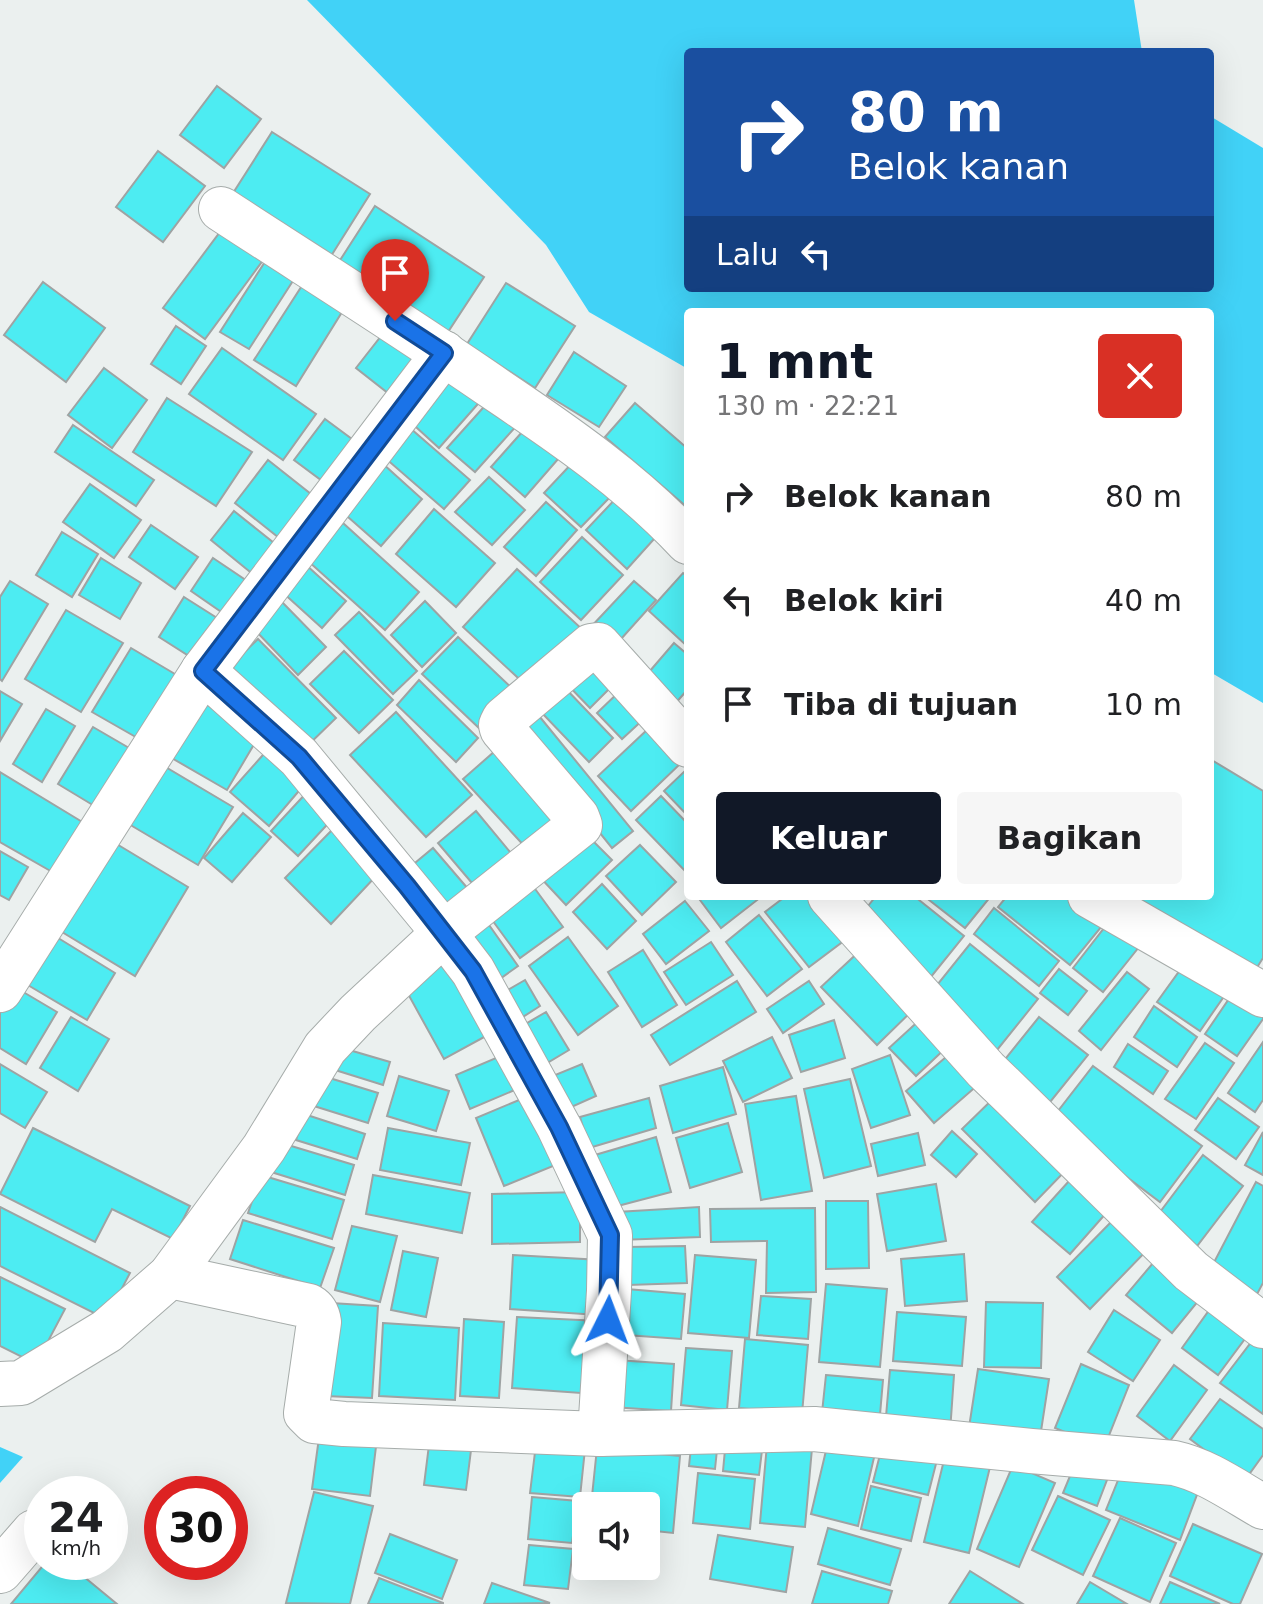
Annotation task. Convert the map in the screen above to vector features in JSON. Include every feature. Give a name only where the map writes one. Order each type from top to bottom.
[{"type":"street","points":[[221,209],[536,416],[646,499],[684,538]]},
{"type":"street","points":[[0,990],[203,671],[444,353]]},
{"type":"street","points":[[0,1384],[21,1383],[107,1331],[170,1276],[264,1148],[325,1048],[444,933],[580,825],[577,817],[502,729],[504,719],[591,646],[598,645],[684,741]]},
{"type":"street","points":[[203,671],[299,757],[444,933],[473,971],[552,1114],[610,1235],[600,1434]]},
{"type":"street","points":[[834,900],[986,1070],[1191,1271],[1263,1326]]},
{"type":"street","points":[[1097,900],[1263,995]]},
{"type":"street","points":[[170,1276],[314,1309],[319,1322],[306,1413],[314,1421],[600,1434],[814,1429],[1174,1463],[1201,1472],[1263,1507]]},
{"type":"street","points":[[0,1571],[24,1543]]},
{"type":"water","points":[[307,0],[1134,0],[1141,48],[684,48],[684,292],[1214,292],[1214,118],[1263,148],[1263,703],[1214,674],[1214,308],[684,308],[684,367],[589,312],[546,245]]},
{"type":"water","points":[[0,1447],[23,1457],[0,1483]]},
{"type":"building","points":[[217,86],[261,119],[224,168],[180,135]]},
{"type":"building","points":[[272,132],[370,194],[326,264],[228,201]]},
{"type":"building","points":[[158,151],[205,186],[163,242],[116,207]]},
{"type":"building","points":[[375,206],[484,277],[444,338],[335,268]]},
{"type":"building","points":[[223,228],[264,259],[205,339],[163,308]]},
{"type":"building","points":[[270,254],[298,273],[249,349],[220,332]]},
{"type":"building","points":[[307,278],[347,304],[296,386],[254,360]]},
{"type":"building","points":[[43,282],[105,328],[66,382],[4,335]]},
{"type":"building","points":[[506,283],[575,326],[535,388],[467,344]]},
{"type":"building","points":[[176,326],[206,346],[181,384],[151,364]]},
{"type":"building","points":[[389,326],[425,356],[393,397],[356,368]]},
{"type":"building","points":[[222,348],[316,414],[283,460],[189,394]]},
{"type":"building","points":[[574,352],[626,386],[599,427],[547,395]]},
{"type":"building","points":[[104,368],[147,400],[112,448],[68,415]]},
{"type":"building","points":[[451,368],[484,397],[439,448],[406,418]]},
{"type":"building","points":[[167,398],[252,452],[216,506],[133,452]]},
{"type":"building","points":[[491,399],[518,424],[475,472],[447,448]]},
{"type":"building","points":[[635,403],[684,446],[684,505],[605,437]]},
{"type":"building","points":[[325,419],[360,445],[329,486],[294,460]]},
{"type":"building","points":[[531,422],[565,451],[525,497],[491,467]]},
{"type":"building","points":[[73,425],[154,480],[136,506],[55,452]]},
{"type":"building","points":[[410,428],[470,480],[444,509],[384,457]]},
{"type":"building","points":[[576,459],[613,494],[581,527],[544,493]]},
{"type":"building","points":[[268,460],[321,502],[288,545],[235,503]]},
{"type":"building","points":[[382,463],[422,499],[381,546],[340,510]]},
{"type":"building","points":[[489,477],[525,510],[492,545],[455,512]]},
{"type":"building","points":[[90,484],[141,520],[114,558],[63,522]]},
{"type":"building","points":[[622,492],[663,529],[627,569],[586,530]]},
{"type":"building","points":[[546,502],[577,530],[536,576],[504,547]]},
{"type":"building","points":[[434,509],[495,563],[456,607],[396,554]]},
{"type":"building","points":[[234,511],[284,551],[260,580],[211,540]]},
{"type":"building","points":[[343,523],[419,592],[385,630],[308,561]]},
{"type":"building","points":[[151,525],[198,557],[175,589],[129,557]]},
{"type":"building","points":[[62,532],[98,554],[72,597],[36,575]]},
{"type":"building","points":[[582,537],[623,575],[581,620],[540,582]]},
{"type":"building","points":[[101,558],[141,583],[120,619],[79,595]]},
{"type":"building","points":[[213,558],[256,587],[233,620],[191,591]]},
{"type":"building","points":[[305,564],[346,601],[322,628],[281,591]]},
{"type":"building","points":[[517,569],[584,631],[530,689],[463,627]]},
{"type":"building","points":[[683,573],[684,574],[684,643],[649,611]]},
{"type":"building","points":[[10,581],[48,604],[2,681],[0,597]]},
{"type":"building","points":[[634,581],[656,600],[612,649],[589,629]]},
{"type":"building","points":[[184,597],[225,623],[200,663],[159,637]]},
{"type":"building","points":[[425,601],[456,633],[422,667],[391,635]]},
{"type":"building","points":[[282,602],[326,647],[298,675],[254,629]]},
{"type":"building","points":[[66,610],[123,643],[81,712],[25,679]]},
{"type":"building","points":[[359,612],[417,671],[393,694],[335,635]]},
{"type":"building","points":[[458,637],[516,692],[480,729],[422,674]]},
{"type":"building","points":[[258,639],[336,718],[302,751],[225,671]]},
{"type":"building","points":[[674,643],[684,652],[684,694],[667,713],[637,686]]},
{"type":"building","points":[[131,648],[180,677],[141,740],[92,712]]},
{"type":"building","points":[[344,651],[393,700],[359,733],[310,684]]},
{"type":"building","points":[[593,655],[618,680],[590,708],[564,681]]},
{"type":"building","points":[[419,680],[478,738],[456,762],[397,705]]},
{"type":"building","points":[[565,688],[613,738],[589,762],[541,712]]},
{"type":"building","points":[[621,690],[647,716],[622,739],[597,713]]},
{"type":"building","points":[[0,691],[22,704],[0,741]]},
{"type":"building","points":[[196,698],[259,736],[227,790],[163,753]]},
{"type":"building","points":[[46,709],[75,726],[42,782],[13,764]]},
{"type":"building","points":[[535,711],[633,831],[612,848],[515,727]]},
{"type":"building","points":[[396,712],[472,795],[426,837],[350,755]]},
{"type":"building","points":[[93,727],[136,752],[101,810],[58,784]]},
{"type":"building","points":[[648,729],[681,763],[631,811],[598,776]]},
{"type":"building","points":[[503,744],[568,815],[528,850],[463,779]]},
{"type":"building","points":[[271,746],[309,779],[269,826],[230,792]]},
{"type":"building","points":[[1214,761],[1263,791],[1263,958],[1251,977],[1125,900],[1214,900]]},
{"type":"building","points":[[157,762],[233,807],[198,865],[122,820]]},
{"type":"building","points":[[0,772],[84,823],[54,873],[0,842]]},
{"type":"building","points":[[684,772],[684,812],[664,791]]},
{"type":"building","points":[[310,789],[337,814],[298,856],[271,831]]},
{"type":"building","points":[[661,796],[684,820],[684,870],[636,820]]},
{"type":"building","points":[[476,811],[520,864],[483,896],[438,843]]},
{"type":"building","points":[[243,813],[271,837],[232,882],[204,858]]},
{"type":"building","points":[[332,830],[377,875],[331,924],[285,878]]},
{"type":"building","points":[[582,830],[612,860],[566,905],[537,874]]},
{"type":"building","points":[[105,837],[188,887],[135,976],[52,926]]},
{"type":"building","points":[[640,845],[676,882],[642,915],[606,876]]},
{"type":"building","points":[[433,848],[475,897],[446,921],[404,872]]},
{"type":"building","points":[[0,851],[28,867],[9,900],[0,895]]},
{"type":"building","points":[[530,882],[563,927],[520,958],[487,913]]},
{"type":"building","points":[[602,884],[636,921],[607,949],[573,912]]},
{"type":"building","points":[[700,900],[757,900],[721,928]]},
{"type":"building","points":[[781,900],[820,900],[849,937],[809,967],[765,912]]},
{"type":"building","points":[[873,900],[919,900],[964,936],[930,978],[857,920]]},
{"type":"building","points":[[929,900],[988,900],[965,928]]},
{"type":"building","points":[[1004,900],[1070,900],[1102,926],[1070,965],[998,907]]},
{"type":"building","points":[[685,901],[709,931],[666,964],[643,934]]},
{"type":"building","points":[[994,908],[1059,961],[1039,986],[974,934]]},
{"type":"building","points":[[482,915],[518,966],[490,986],[454,936]]},
{"type":"building","points":[[759,915],[802,969],[767,996],[726,942]]},
{"type":"building","points":[[1108,923],[1139,947],[1103,992],[1073,968]]},
{"type":"building","points":[[50,933],[115,973],[87,1020],[21,981]]},
{"type":"building","points":[[568,937],[618,1006],[578,1035],[529,966]]},
{"type":"building","points":[[711,942],[733,975],[686,1005],[664,972]]},
{"type":"building","points":[[970,944],[1038,999],[997,1050],[929,995]]},
{"type":"building","points":[[864,947],[918,1005],[877,1045],[821,987]]},
{"type":"building","points":[[643,950],[677,1005],[642,1027],[608,972]]},
{"type":"building","points":[[454,953],[497,1030],[444,1059],[402,983]]},
{"type":"building","points":[[1183,966],[1225,995],[1200,1031],[1157,1002]]},
{"type":"building","points":[[1059,969],[1087,991],[1068,1015],[1040,993]]},
{"type":"building","points":[[1127,972],[1149,989],[1101,1050],[1079,1031]]},
{"type":"building","points":[[525,980],[540,1006],[515,1022],[499,995]]},
{"type":"building","points":[[737,981],[756,1012],[670,1065],[651,1035]]},
{"type":"building","points":[[809,981],[824,1004],[783,1033],[767,1009]]},
{"type":"building","points":[[8,983],[57,1012],[26,1064],[0,1048],[0,996]]},
{"type":"building","points":[[1235,990],[1263,1009],[1263,1019],[1237,1056],[1205,1034]]},
{"type":"building","points":[[1154,1006],[1197,1037],[1177,1067],[1134,1037]]},
{"type":"building","points":[[546,1012],[569,1050],[537,1069],[515,1030]]},
{"type":"building","points":[[924,1016],[949,1045],[916,1076],[889,1048]]},
{"type":"building","points":[[71,1017],[109,1039],[78,1091],[40,1068]]},
{"type":"building","points":[[1039,1017],[1088,1055],[1046,1107],[998,1068]]},
{"type":"building","points":[[834,1020],[845,1058],[801,1072],[789,1035]]},
{"type":"building","points":[[772,1037],[792,1078],[743,1102],[723,1061]]},
{"type":"building","points":[[1263,1042],[1263,1100],[1255,1112],[1228,1093]]},
{"type":"building","points":[[1205,1043],[1234,1063],[1196,1119],[1165,1099]]},
{"type":"building","points":[[1128,1044],[1168,1071],[1153,1094],[1114,1067]]},
{"type":"building","points":[[339,1047],[390,1062],[383,1085],[332,1069]]},
{"type":"building","points":[[952,1052],[979,1084],[934,1123],[906,1091]]},
{"type":"building","points":[[503,1055],[517,1089],[470,1109],[456,1075]]},
{"type":"building","points":[[890,1055],[910,1115],[871,1128],[852,1069]]},
{"type":"building","points":[[0,1064],[47,1092],[25,1128],[0,1113]]},
{"type":"building","points":[[582,1064],[596,1096],[558,1113],[543,1080]]},
{"type":"building","points":[[1093,1066],[1202,1146],[1160,1202],[1051,1120]]},
{"type":"building","points":[[723,1067],[736,1114],[673,1133],[660,1086]]},
{"type":"building","points":[[323,1076],[378,1093],[368,1123],[314,1106]]},
{"type":"building","points":[[399,1076],[449,1091],[436,1131],[387,1116]]},
{"type":"building","points":[[850,1079],[871,1166],[824,1178],[804,1089]]},
{"type":"building","points":[[531,1095],[558,1164],[504,1186],[476,1118]]},
{"type":"building","points":[[997,1095],[1069,1167],[1035,1202],[962,1129]]},
{"type":"building","points":[[796,1096],[812,1191],[761,1200],[745,1104]]},
{"type":"building","points":[[649,1098],[656,1128],[589,1148],[580,1117]]},
{"type":"building","points":[[1218,1098],[1259,1127],[1236,1159],[1195,1130]]},
{"type":"building","points":[[304,1114],[365,1134],[357,1159],[296,1140]]},
{"type":"building","points":[[728,1123],[742,1172],[690,1188],[676,1138]]},
{"type":"building","points":[[33,1128],[190,1206],[173,1239],[112,1209],[95,1242],[0,1194]]},
{"type":"building","points":[[388,1128],[470,1143],[461,1185],[380,1170]]},
{"type":"building","points":[[952,1131],[977,1154],[956,1177],[931,1155]]},
{"type":"building","points":[[1263,1132],[1263,1175],[1245,1165]]},
{"type":"building","points":[[918,1133],[925,1165],[878,1176],[871,1144]]},
{"type":"building","points":[[656,1137],[671,1192],[610,1208],[595,1155]]},
{"type":"building","points":[[278,1142],[354,1165],[345,1195],[268,1171]]},
{"type":"building","points":[[1203,1155],[1243,1186],[1194,1250],[1154,1220]]},
{"type":"building","points":[[1079,1170],[1115,1203],[1070,1254],[1032,1222]]},
{"type":"building","points":[[261,1175],[344,1200],[332,1239],[248,1213]]},
{"type":"building","points":[[373,1175],[470,1193],[462,1233],[366,1214]]},
{"type":"building","points":[[1256,1182],[1263,1186],[1263,1283],[1256,1296],[1209,1272]]},
{"type":"building","points":[[936,1184],[946,1241],[887,1251],[877,1194]]},
{"type":"building","points":[[580,1192],[580,1242],[492,1244],[492,1194]]},
{"type":"building","points":[[826,1201],[868,1201],[869,1268],[826,1269]]},
{"type":"building","points":[[0,1207],[130,1273],[106,1319],[0,1266]]},
{"type":"building","points":[[699,1207],[700,1237],[619,1240],[617,1212]]},
{"type":"building","points":[[815,1208],[816,1292],[766,1293],[767,1241],[711,1242],[710,1209]]},
{"type":"building","points":[[1118,1215],[1151,1246],[1090,1309],[1057,1277]]},
{"type":"building","points":[[243,1220],[334,1248],[320,1288],[230,1259]]},
{"type":"building","points":[[352,1226],[397,1236],[380,1302],[335,1290]]},
{"type":"building","points":[[685,1246],[687,1283],[628,1285],[627,1247]]},
{"type":"building","points":[[403,1251],[438,1258],[426,1317],[391,1310]]},
{"type":"building","points":[[964,1254],[967,1301],[905,1306],[901,1259]]},
{"type":"building","points":[[513,1255],[601,1260],[598,1315],[510,1309]]},
{"type":"building","points":[[695,1255],[756,1260],[749,1338],[688,1333]]},
{"type":"building","points":[[1159,1256],[1204,1294],[1172,1333],[1126,1295]]},
{"type":"building","points":[[0,1277],[65,1309],[36,1364],[0,1346]]},
{"type":"building","points":[[826,1284],[887,1289],[880,1367],[819,1362]]},
{"type":"building","points":[[615,1288],[685,1294],[681,1339],[612,1334]]},
{"type":"building","points":[[761,1296],[811,1299],[808,1339],[757,1335]]},
{"type":"building","points":[[986,1302],[1043,1303],[1041,1368],[984,1367]]},
{"type":"building","points":[[1215,1302],[1253,1328],[1218,1375],[1182,1348]]},
{"type":"building","points":[[331,1303],[378,1306],[372,1398],[325,1396]]},
{"type":"building","points":[[1114,1310],[1160,1340],[1133,1381],[1088,1352]]},
{"type":"building","points":[[897,1312],[966,1317],[962,1366],[893,1361]]},
{"type":"building","points":[[517,1317],[600,1321],[595,1394],[512,1388]]},
{"type":"building","points":[[464,1319],[504,1322],[499,1398],[460,1396]]},
{"type":"building","points":[[383,1323],[459,1328],[455,1400],[379,1396]]},
{"type":"building","points":[[1259,1332],[1263,1335],[1263,1414],[1220,1383]]},
{"type":"building","points":[[745,1339],[808,1345],[802,1414],[739,1408]]},
{"type":"building","points":[[686,1348],[732,1351],[727,1410],[681,1405]]},
{"type":"building","points":[[616,1360],[674,1364],[671,1411],[612,1407]]},
{"type":"building","points":[[1081,1364],[1129,1385],[1104,1448],[1055,1428]]},
{"type":"building","points":[[1174,1365],[1207,1390],[1170,1441],[1137,1416]]},
{"type":"building","points":[[978,1369],[1049,1379],[1039,1444],[968,1434]]},
{"type":"building","points":[[890,1370],[954,1375],[950,1432],[885,1428]]},
{"type":"building","points":[[826,1375],[883,1380],[879,1426],[821,1422]]},
{"type":"building","points":[[1220,1399],[1263,1429],[1263,1455],[1245,1480],[1190,1439]]},
{"type":"building","points":[[321,1423],[378,1430],[370,1496],[312,1489]]},
{"type":"building","points":[[431,1429],[473,1434],[466,1490],[424,1485]]},
{"type":"building","points":[[768,1433],[813,1437],[805,1527],[760,1523]]},
{"type":"building","points":[[692,1438],[718,1440],[715,1469],[689,1466]]},
{"type":"building","points":[[829,1438],[876,1449],[858,1526],[811,1514]]},
{"type":"building","points":[[726,1439],[763,1442],[759,1475],[723,1471]]},
{"type":"building","points":[[884,1439],[939,1452],[928,1495],[873,1482]]},
{"type":"building","points":[[536,1444],[585,1449],[581,1492],[572,1492],[572,1496],[530,1493]]},
{"type":"building","points":[[597,1448],[680,1456],[673,1533],[660,1532],[660,1492],[592,1492]]},
{"type":"building","points":[[945,1456],[990,1467],[969,1553],[924,1542]]},
{"type":"building","points":[[1077,1459],[1110,1472],[1097,1506],[1063,1493]]},
{"type":"building","points":[[1125,1463],[1198,1492],[1180,1540],[1106,1510]]},
{"type":"building","points":[[1013,1465],[1055,1483],[1019,1567],[977,1549]]},
{"type":"building","points":[[698,1473],[755,1479],[750,1529],[693,1523]]},
{"type":"building","points":[[871,1486],[921,1498],[911,1541],[861,1529]]},
{"type":"building","points":[[314,1492],[373,1506],[350,1604],[286,1603]]},
{"type":"building","points":[[1058,1496],[1110,1520],[1083,1575],[1032,1550]]},
{"type":"building","points":[[532,1497],[572,1500],[572,1543],[528,1539]]},
{"type":"building","points":[[1120,1518],[1176,1543],[1150,1602],[1093,1576]]},
{"type":"building","points":[[1193,1524],[1262,1554],[1240,1604],[1233,1604],[1170,1576]]},
{"type":"building","points":[[828,1528],[901,1549],[890,1585],[818,1564]]},
{"type":"building","points":[[390,1534],[457,1560],[442,1599],[375,1573]]},
{"type":"building","points":[[718,1535],[793,1547],[786,1592],[710,1579]]},
{"type":"building","points":[[529,1545],[572,1549],[568,1589],[524,1585]]},
{"type":"building","points":[[822,1571],[892,1591],[888,1604],[812,1604]]},
{"type":"building","points":[[970,1571],[1023,1604],[949,1604]]},
{"type":"building","points":[[379,1578],[443,1603],[443,1604],[368,1604]]},
{"type":"building","points":[[31,1580],[88,1580],[117,1604],[11,1604]]},
{"type":"building","points":[[1090,1582],[1127,1604],[1077,1604]]},
{"type":"building","points":[[1170,1582],[1220,1604],[1160,1604]]},
{"type":"building","points":[[492,1583],[550,1603],[484,1604]]},
{"type":"route","points":[[395,321],[444,353],[203,671],[299,757],[407,886],[473,971],[559,1127],[610,1235],[608,1320]]}]
